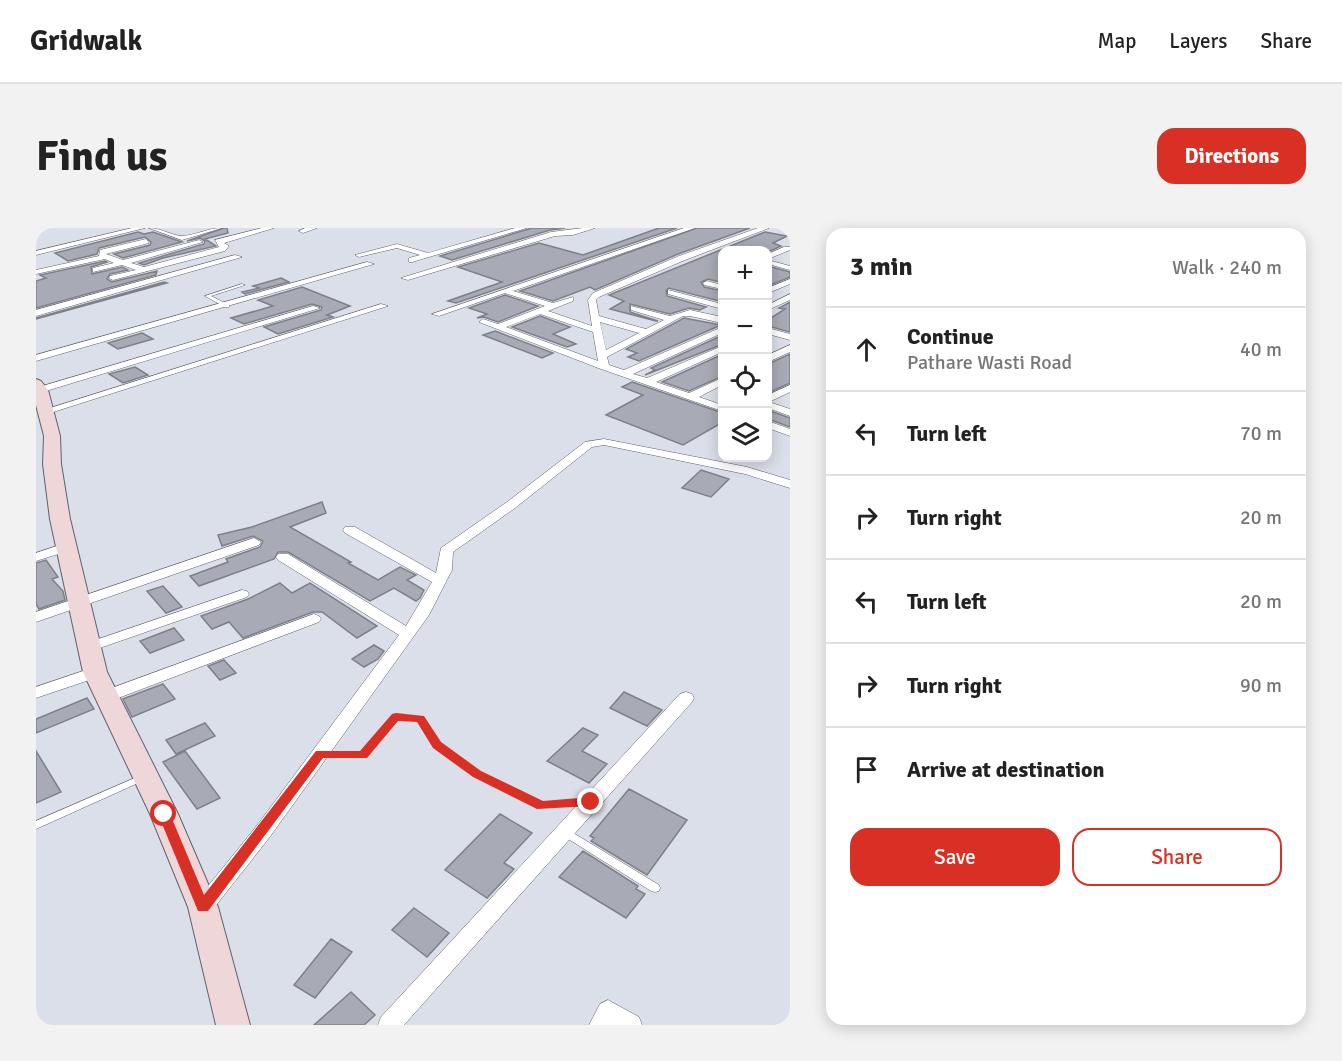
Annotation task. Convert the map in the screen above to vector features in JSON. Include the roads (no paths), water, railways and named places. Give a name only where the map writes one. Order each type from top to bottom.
[{"type":"street","points":[[36,253],[141,228]]},
{"type":"street","points":[[153,228],[182,238]]},
{"type":"street","points":[[159,244],[218,228]]},
{"type":"street","points":[[113,278],[222,249],[225,246],[218,242],[270,228]]},
{"type":"street","points":[[303,231],[313,228]]},
{"type":"street","points":[[412,260],[523,228]]},
{"type":"street","points":[[555,228],[573,233]]},
{"type":"street","points":[[405,278],[554,234],[573,233],[591,228]]},
{"type":"street","points":[[436,314],[691,228]]},
{"type":"street","points":[[604,367],[592,300],[596,295],[682,258],[765,228]]},
{"type":"street","points":[[105,257],[102,255],[103,252],[146,241]]},
{"type":"street","points":[[96,270],[199,242]]},
{"type":"street","points":[[359,255],[397,246],[426,255]]},
{"type":"street","points":[[772,255],[787,249]]},
{"type":"street","points":[[36,272],[105,257],[161,278]]},
{"type":"street","points":[[36,313],[238,257]]},
{"type":"street","points":[[772,263],[790,268]]},
{"type":"street","points":[[36,358],[370,264]]},
{"type":"street","points":[[772,287],[790,280]]},
{"type":"street","points":[[707,283],[718,286]]},
{"type":"street","points":[[772,287],[790,289]]},
{"type":"street","points":[[506,291],[553,306]]},
{"type":"street","points":[[671,292],[718,306]]},
{"type":"street","points":[[772,306],[790,297]]},
{"type":"street","points":[[498,327],[570,299]]},
{"type":"street","points":[[39,394],[384,306]]},
{"type":"street","points":[[39,394],[316,308]]},
{"type":"street","points":[[634,308],[671,319]]},
{"type":"street","points":[[539,312],[599,331]]},
{"type":"street","points":[[602,356],[684,313],[718,318]]},
{"type":"street","points":[[596,318],[646,332]]},
{"type":"street","points":[[483,322],[718,406]]},
{"type":"street","points":[[772,332],[790,325]]},
{"type":"street","points":[[624,374],[718,332]]},
{"type":"street","points":[[772,332],[790,337]]},
{"type":"street","points":[[772,357],[790,348]]},
{"type":"street","points":[[646,382],[718,351]]},
{"type":"street","points":[[690,397],[718,383]]},
{"type":"street","points":[[772,397],[788,391]]},
{"type":"street","points":[[39,394],[52,436],[52,464],[60,519],[95,672],[164,814],[203,907],[233,1025]]},
{"type":"street","points":[[772,406],[790,413]]},
{"type":"street","points":[[772,426],[790,433]]},
{"type":"street","points":[[203,907],[320,754],[422,615],[440,581],[447,564],[447,551],[451,546],[511,505],[589,444],[604,442],[730,467],[790,484]]},
{"type":"street","points":[[350,530],[440,581]]},
{"type":"street","points":[[36,617],[254,542]]},
{"type":"street","points":[[36,557],[66,547]]},
{"type":"street","points":[[283,557],[408,634]]},
{"type":"street","points":[[90,647],[243,594]]},
{"type":"street","points":[[107,696],[314,619]]},
{"type":"street","points":[[36,693],[95,672]]},
{"type":"street","points":[[389,1025],[686,698]]},
{"type":"street","points":[[600,1025],[608,1011],[631,1025]]},
{"type":"lane","points":[[227,306],[207,296],[243,285]]},
{"type":"lane","points":[[36,825],[146,776]]},
{"type":"lane","points":[[564,831],[655,888]]}]
